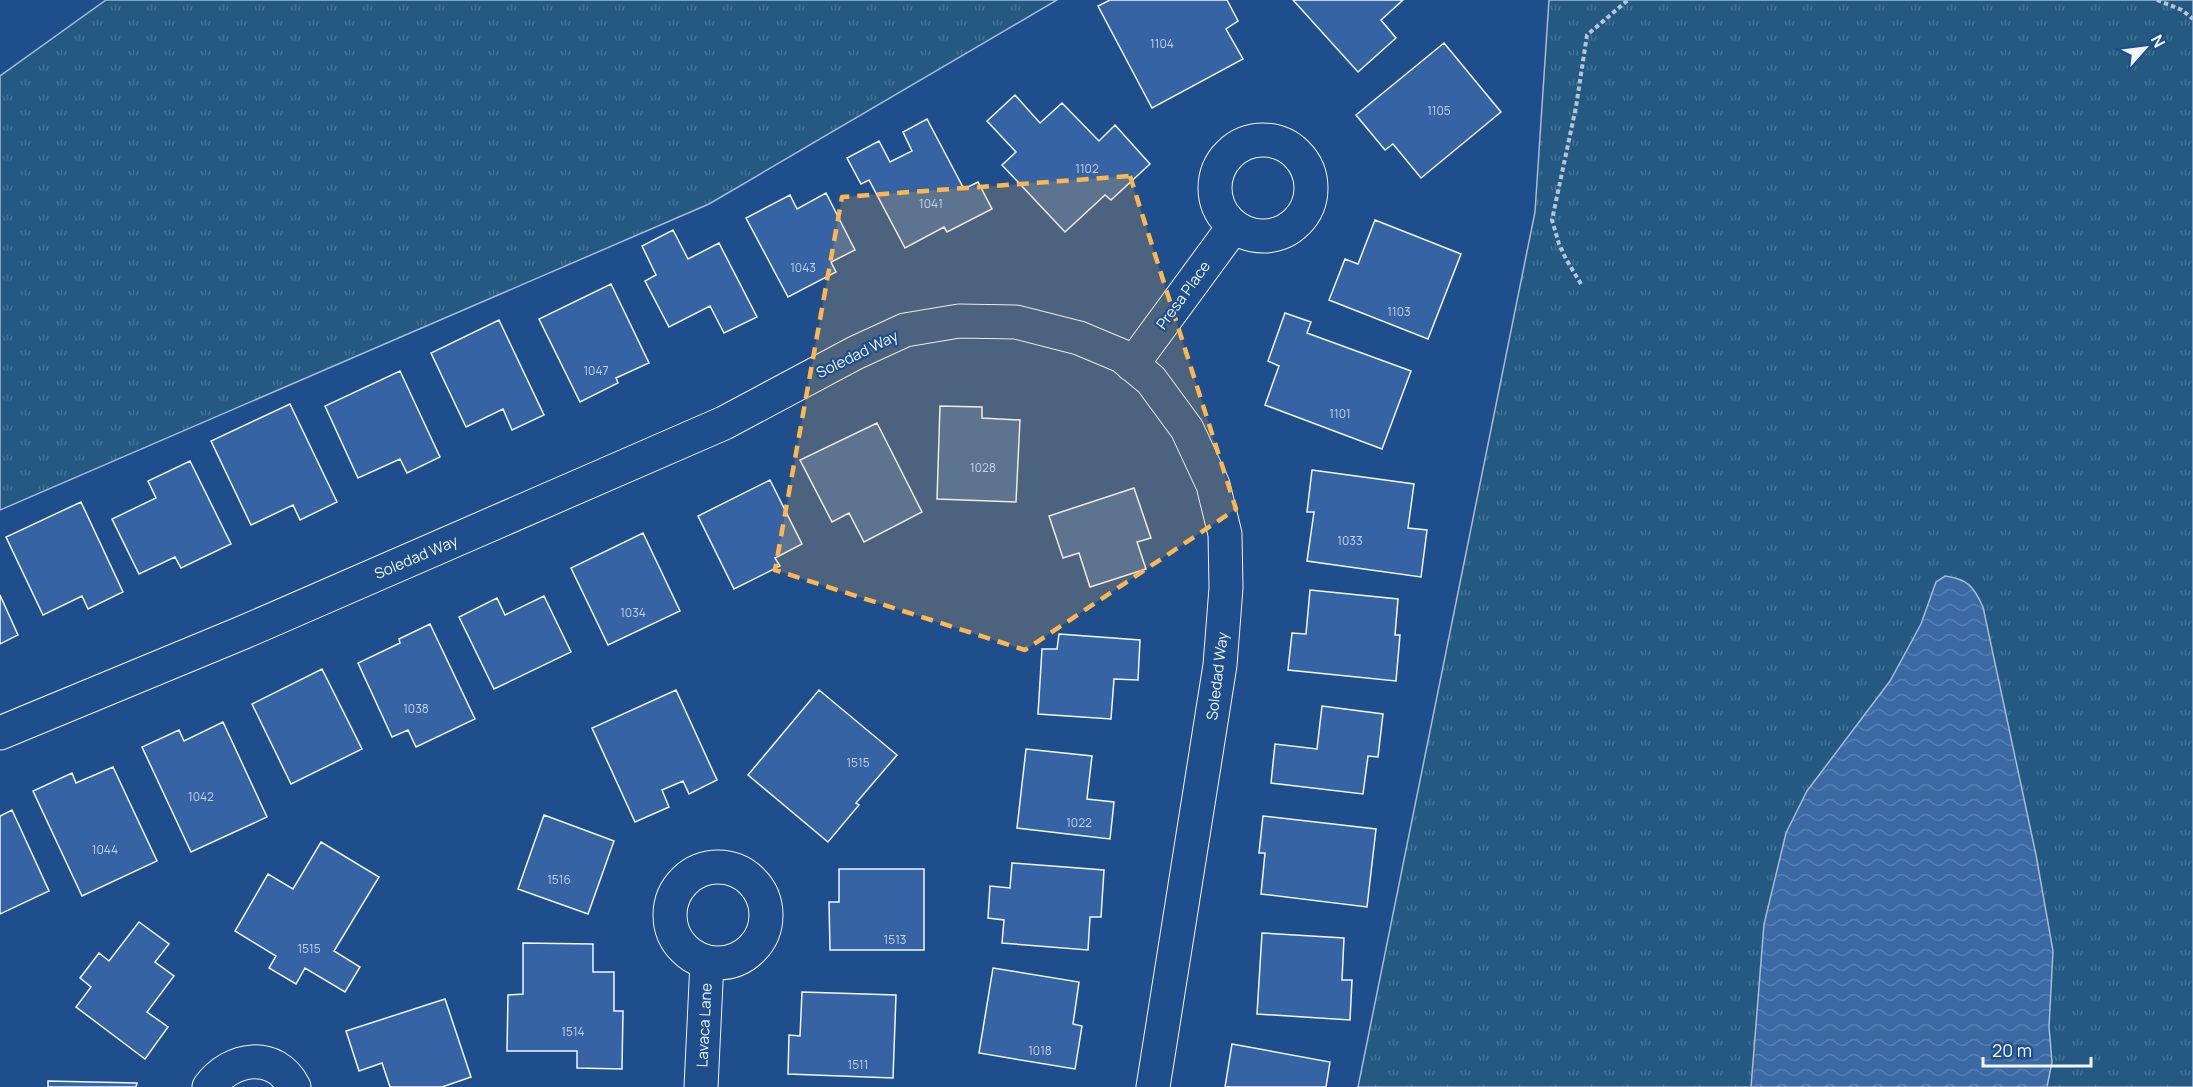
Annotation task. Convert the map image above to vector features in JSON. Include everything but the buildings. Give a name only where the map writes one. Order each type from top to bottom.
[{"type":"street","name":"Presa Place","points":[[1132,365],[1234,226]]},
{"type":"street","name":"Soledad Way","points":[[0,733],[255,627],[724,423],[855,353],[905,330],[959,321],[1016,322],[1080,338],[1122,356],[1151,380],[1187,429],[1213,485],[1225,534],[1226,588],[1220,665],[1153,1087]]},
{"type":"street","name":"Lavaca Lane","points":[[701,1087],[707,962]]},
{"type":"street","points":[[209,1087],[221,1073],[235,1065],[252,1061],[267,1064],[280,1071],[294,1087]]},
{"type":"path","points":[[1581,284],[1558,243],[1552,220],[1576,107],[1587,35],[1628,0]]},
{"type":"path","points":[[2157,0],[2182,10],[2193,20]]},
{"type":"highlighted area","points":[[1130,176],[1236,509],[1025,650],[775,570],[842,197]]},
{"type":"green space","points":[[106,0],[1057,0],[709,204],[0,510],[0,76]]},
{"type":"green space","points":[[1549,0],[2193,0],[2193,1087],[1358,1087],[1535,212]]},
{"type":"water","points":[[1945,576],[1959,579],[1969,585],[1983,607],[2036,855],[2053,951],[2049,1027],[2052,1062],[2047,1087],[1751,1087],[1764,924],[1786,833],[1807,791],[1890,681],[1921,624],[1936,582]]}]
